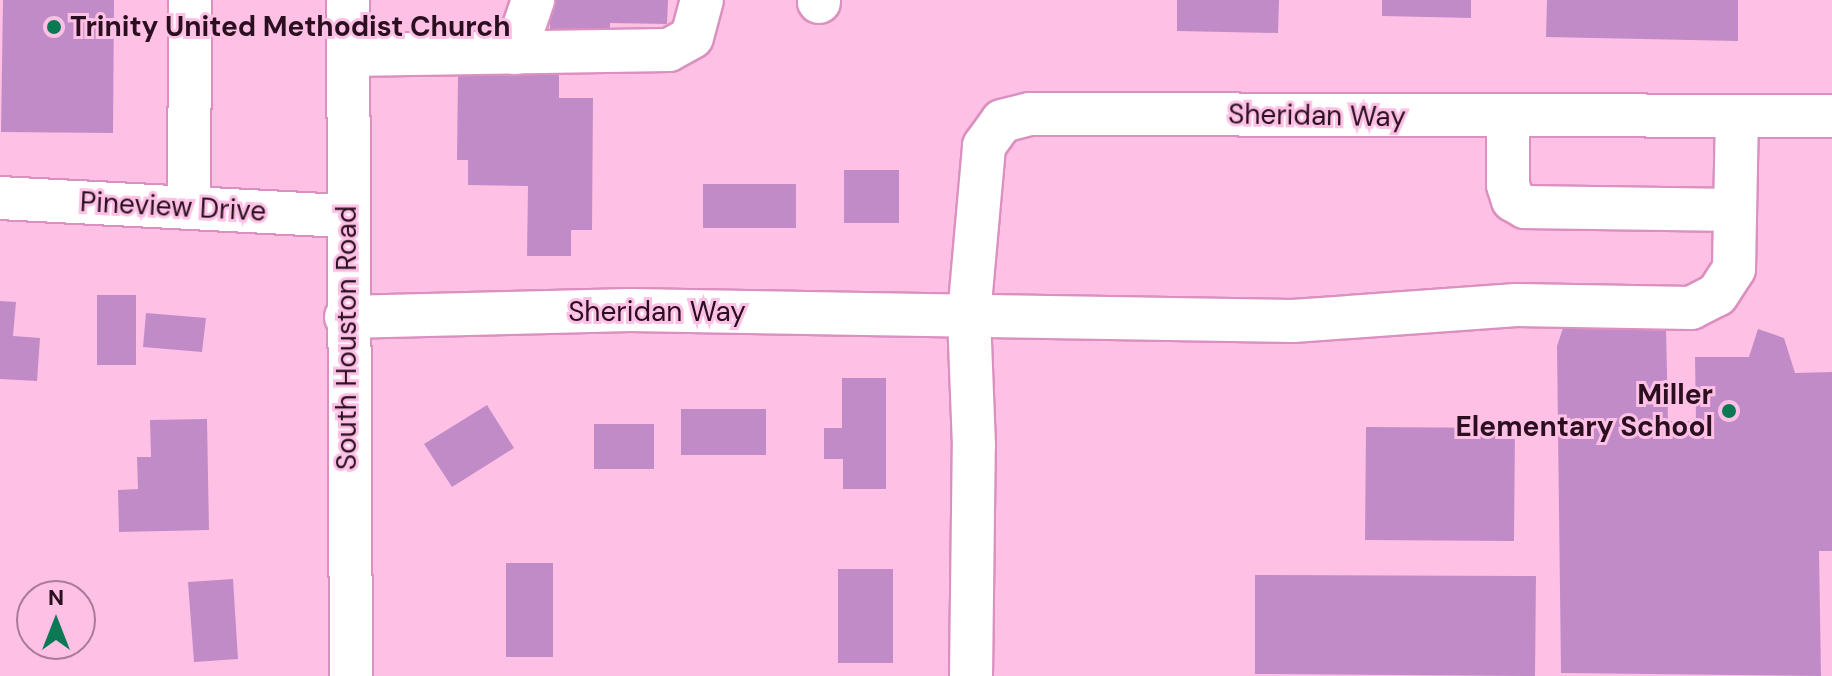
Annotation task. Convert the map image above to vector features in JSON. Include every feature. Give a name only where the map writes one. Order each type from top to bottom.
[{"type":"street","points":[[189,207],[190,0]]},
{"type":"street","name":"South Houston Road","points":[[348,0],[346,317],[351,676]]},
{"type":"street","points":[[515,53],[533,0]]},
{"type":"street","points":[[348,55],[669,50],[692,37],[702,0]]},
{"type":"street","name":"Sheridan Way","points":[[971,676],[974,446],[969,315],[984,146],[1002,121],[1030,114],[1508,118],[1832,116]]},
{"type":"street","points":[[969,315],[1293,321],[1516,305],[1691,308],[1717,295],[1734,269],[1737,117]]},
{"type":"street","points":[[1508,118],[1508,185],[1513,200],[1525,207],[1735,210]]},
{"type":"street","name":"Pineview Drive","points":[[0,198],[346,216]]},
{"type":"street","name":"Sheridan Way","points":[[346,317],[630,310],[969,315]]},
{"type":"building","points":[[3,0],[114,0],[113,133],[1,132]]},
{"type":"building","points":[[550,0],[668,0],[667,24],[610,23],[610,36],[550,35]]},
{"type":"building","points":[[1177,0],[1279,0],[1278,33],[1177,31]]},
{"type":"building","points":[[1382,0],[1471,0],[1471,18],[1382,16]]},
{"type":"building","points":[[1547,0],[1738,0],[1738,41],[1546,37]]},
{"type":"building","points":[[458,74],[559,75],[559,98],[593,98],[592,230],[571,230],[571,256],[527,256],[528,186],[468,185],[468,160],[457,160]]},
{"type":"building","points":[[844,170],[899,170],[899,223],[844,223]]},
{"type":"building","points":[[703,184],[796,184],[796,228],[703,228]]},
{"type":"building","points":[[97,295],[136,295],[136,365],[97,365]]},
{"type":"building","points":[[0,301],[16,302],[13,336],[40,338],[37,381],[0,379]]},
{"type":"building","points":[[146,313],[206,318],[202,352],[143,347]]},
{"type":"building","points":[[1666,327],[1668,421],[1696,421],[1695,357],[1749,357],[1758,329],[1784,338],[1795,373],[1832,372],[1832,551],[1819,551],[1821,676],[1561,673],[1557,346],[1563,328]]},
{"type":"building","points":[[842,378],[886,378],[886,489],[843,489],[843,459],[824,459],[824,428],[842,428]]},
{"type":"building","points":[[487,405],[514,448],[452,487],[424,444]]},
{"type":"building","points":[[681,409],[766,409],[766,455],[681,455]]},
{"type":"building","points":[[207,419],[209,530],[119,532],[118,490],[138,489],[137,457],[151,457],[150,420]]},
{"type":"building","points":[[594,424],[654,424],[654,469],[594,469]]},
{"type":"building","points":[[1366,427],[1515,428],[1514,541],[1365,540]]},
{"type":"building","points":[[506,563],[553,563],[553,657],[506,657]]},
{"type":"building","points":[[838,569],[893,569],[893,663],[838,663]]},
{"type":"building","points":[[1255,575],[1536,576],[1535,676],[1255,674]]},
{"type":"building","points":[[233,579],[238,659],[194,662],[188,582]]},
{"type":"place","name":"Trinity United Methodist Church","points":[[54,27]]},
{"type":"place","name":"Miller Elementary School","points":[[1729,411]]}]
